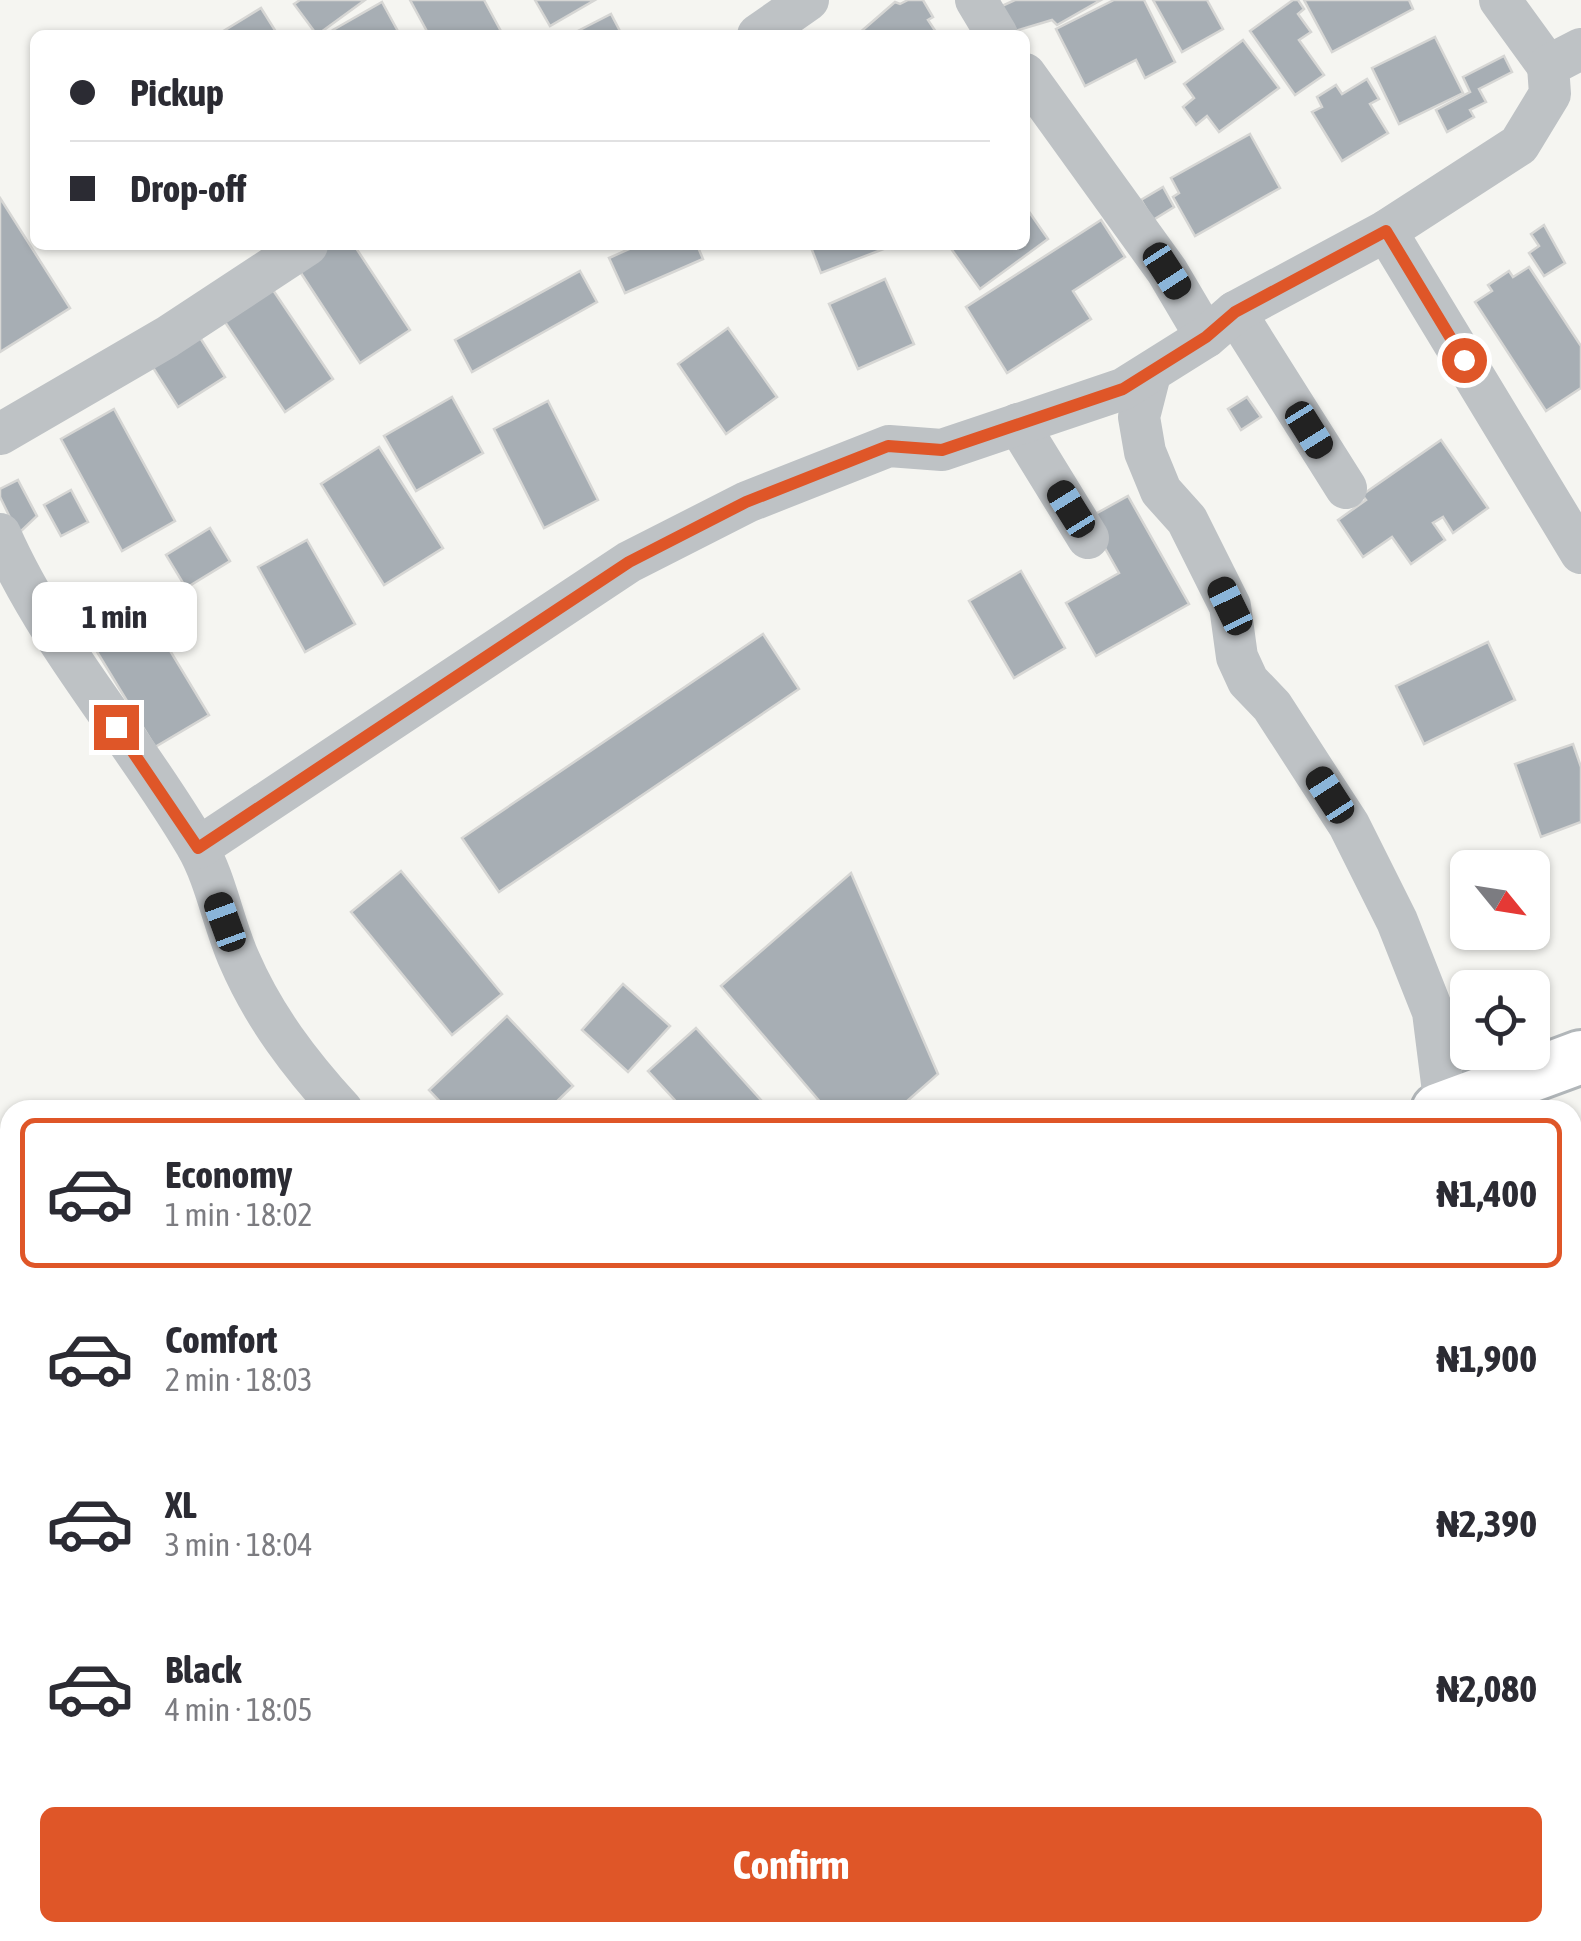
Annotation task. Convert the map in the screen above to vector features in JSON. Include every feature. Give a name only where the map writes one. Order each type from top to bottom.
[{"type":"main road","points":[[1465,1100],[1581,1057]]},
{"type":"street","points":[[765,30],[808,0]]},
{"type":"street","points":[[976,0],[994,30]]},
{"type":"street","points":[[198,848],[629,562],[746,502],[888,446],[942,450],[1123,389],[1220,325],[1386,231],[1519,145],[1550,94],[1564,58],[1500,0]]},
{"type":"street","points":[[1030,81],[1167,271],[1220,325],[1346,488]]},
{"type":"street","points":[[1386,231],[1581,553]]},
{"type":"street","points":[[0,434],[167,336],[299,250]]},
{"type":"street","points":[[1150,374],[1138,417],[1144,452],[1161,491],[1187,520],[1230,606],[1237,657],[1248,680],[1272,706],[1350,824],[1397,921],[1432,1012],[1440,1100]]},
{"type":"street","points":[[1018,424],[1088,538]]},
{"type":"street","points":[[0,534],[74,666],[198,848],[238,960],[273,1027],[333,1100]]},
{"type":"building","points":[[300,0],[365,0],[324,30],[313,30],[294,4]]},
{"type":"building","points":[[410,0],[484,0],[500,30],[426,30]]},
{"type":"building","points":[[535,0],[595,0],[550,26]]},
{"type":"building","points":[[923,0],[933,17],[928,20],[935,30],[863,30],[895,2]]},
{"type":"building","points":[[1015,0],[1101,0],[1057,25],[1052,20],[1019,30],[998,30],[984,14]]},
{"type":"building","points":[[1114,0],[1144,0],[1175,62],[1145,78],[1136,60],[1085,86],[1056,29]]},
{"type":"building","points":[[1153,0],[1207,0],[1223,29],[1182,52]]},
{"type":"building","points":[[1298,0],[1304,9],[1298,14],[1311,32],[1299,40],[1324,75],[1295,95],[1250,31]]},
{"type":"building","points":[[1304,0],[1409,0],[1413,9],[1332,52]]},
{"type":"building","points":[[382,2],[397,30],[333,30]]},
{"type":"building","points":[[261,8],[275,30],[225,30]]},
{"type":"building","points":[[611,14],[619,30],[580,30]]},
{"type":"building","points":[[1435,37],[1463,93],[1399,124],[1372,68]]},
{"type":"building","points":[[1243,40],[1279,88],[1219,132],[1207,116],[1196,125],[1183,107],[1194,98],[1184,84]]},
{"type":"building","points":[[1504,56],[1512,72],[1479,89],[1486,102],[1470,110],[1474,117],[1447,132],[1436,110],[1470,92],[1463,77]]},
{"type":"building","points":[[1367,79],[1379,99],[1370,104],[1388,133],[1342,161],[1312,112],[1322,107],[1317,97],[1336,85],[1342,94]]},
{"type":"building","points":[[1250,134],[1280,188],[1195,236],[1173,197],[1179,193],[1171,178]]},
{"type":"building","points":[[1163,187],[1174,207],[1153,220],[1141,200]]},
{"type":"building","points":[[0,198],[70,308],[0,352]]},
{"type":"building","points":[[1030,213],[1048,239],[980,289],[952,250],[1030,250]]},
{"type":"building","points":[[1101,220],[1125,257],[1073,291],[1091,319],[1007,373],[966,307]]},
{"type":"building","points":[[1544,225],[1565,263],[1544,276],[1529,253],[1539,246],[1531,234]]},
{"type":"building","points":[[316,250],[357,250],[410,330],[360,363],[295,264]]},
{"type":"building","points":[[627,250],[699,250],[703,259],[625,293],[609,258]]},
{"type":"building","points":[[812,250],[881,250],[821,273]]},
{"type":"building","points":[[1529,267],[1581,346],[1581,388],[1546,411],[1475,302],[1492,291],[1488,285],[1509,271],[1513,277]]},
{"type":"building","points":[[580,271],[597,302],[472,372],[455,340]]},
{"type":"building","points":[[885,279],[914,344],[858,369],[829,304]]},
{"type":"building","points":[[273,290],[333,379],[285,412],[225,322]]},
{"type":"building","points":[[728,328],[777,397],[726,434],[678,364]]},
{"type":"building","points":[[199,336],[225,377],[178,407],[152,366]]},
{"type":"building","points":[[452,397],[483,453],[416,491],[384,436]]},
{"type":"building","points":[[1247,397],[1261,417],[1241,430],[1228,409]]},
{"type":"building","points":[[548,401],[598,500],[544,528],[494,429]]},
{"type":"building","points":[[114,409],[175,521],[122,551],[61,439]]},
{"type":"building","points":[[1441,440],[1488,508],[1453,533],[1443,517],[1433,523],[1445,540],[1411,564],[1392,537],[1363,557],[1338,520],[1366,500],[1362,495]]},
{"type":"building","points":[[379,447],[443,548],[384,585],[321,484]]},
{"type":"building","points":[[18,480],[37,516],[18,534],[0,489]]},
{"type":"building","points":[[71,490],[88,522],[61,536],[44,505]]},
{"type":"building","points":[[1128,496],[1189,604],[1096,656],[1066,603],[1119,573],[1088,518]]},
{"type":"building","points":[[210,528],[230,561],[186,588],[166,555]]},
{"type":"building","points":[[307,540],[355,624],[305,652],[258,567]]},
{"type":"building","points":[[1021,571],[1065,648],[1014,678],[969,601]]},
{"type":"building","points":[[131,586],[209,715],[155,747],[77,619]]},
{"type":"building","points":[[763,634],[799,689],[499,892],[462,838]]},
{"type":"building","points":[[1488,642],[1515,700],[1424,744],[1396,686]]},
{"type":"building","points":[[1573,744],[1581,767],[1581,822],[1541,837],[1515,764]]},
{"type":"building","points":[[401,871],[502,994],[452,1035],[351,912]]},
{"type":"building","points":[[851,873],[938,1074],[908,1100],[818,1100],[721,986]]},
{"type":"building","points":[[623,984],[670,1026],[628,1072],[582,1030]]},
{"type":"building","points":[[507,1016],[573,1086],[558,1100],[438,1100],[429,1090]]},
{"type":"building","points":[[696,1028],[761,1100],[675,1100],[648,1071]]},
{"type":"route","points":[[116,727],[198,848],[629,562],[746,502],[888,446],[942,450],[1123,389],[1206,337],[1235,312],[1386,231],[1464,360]]}]
